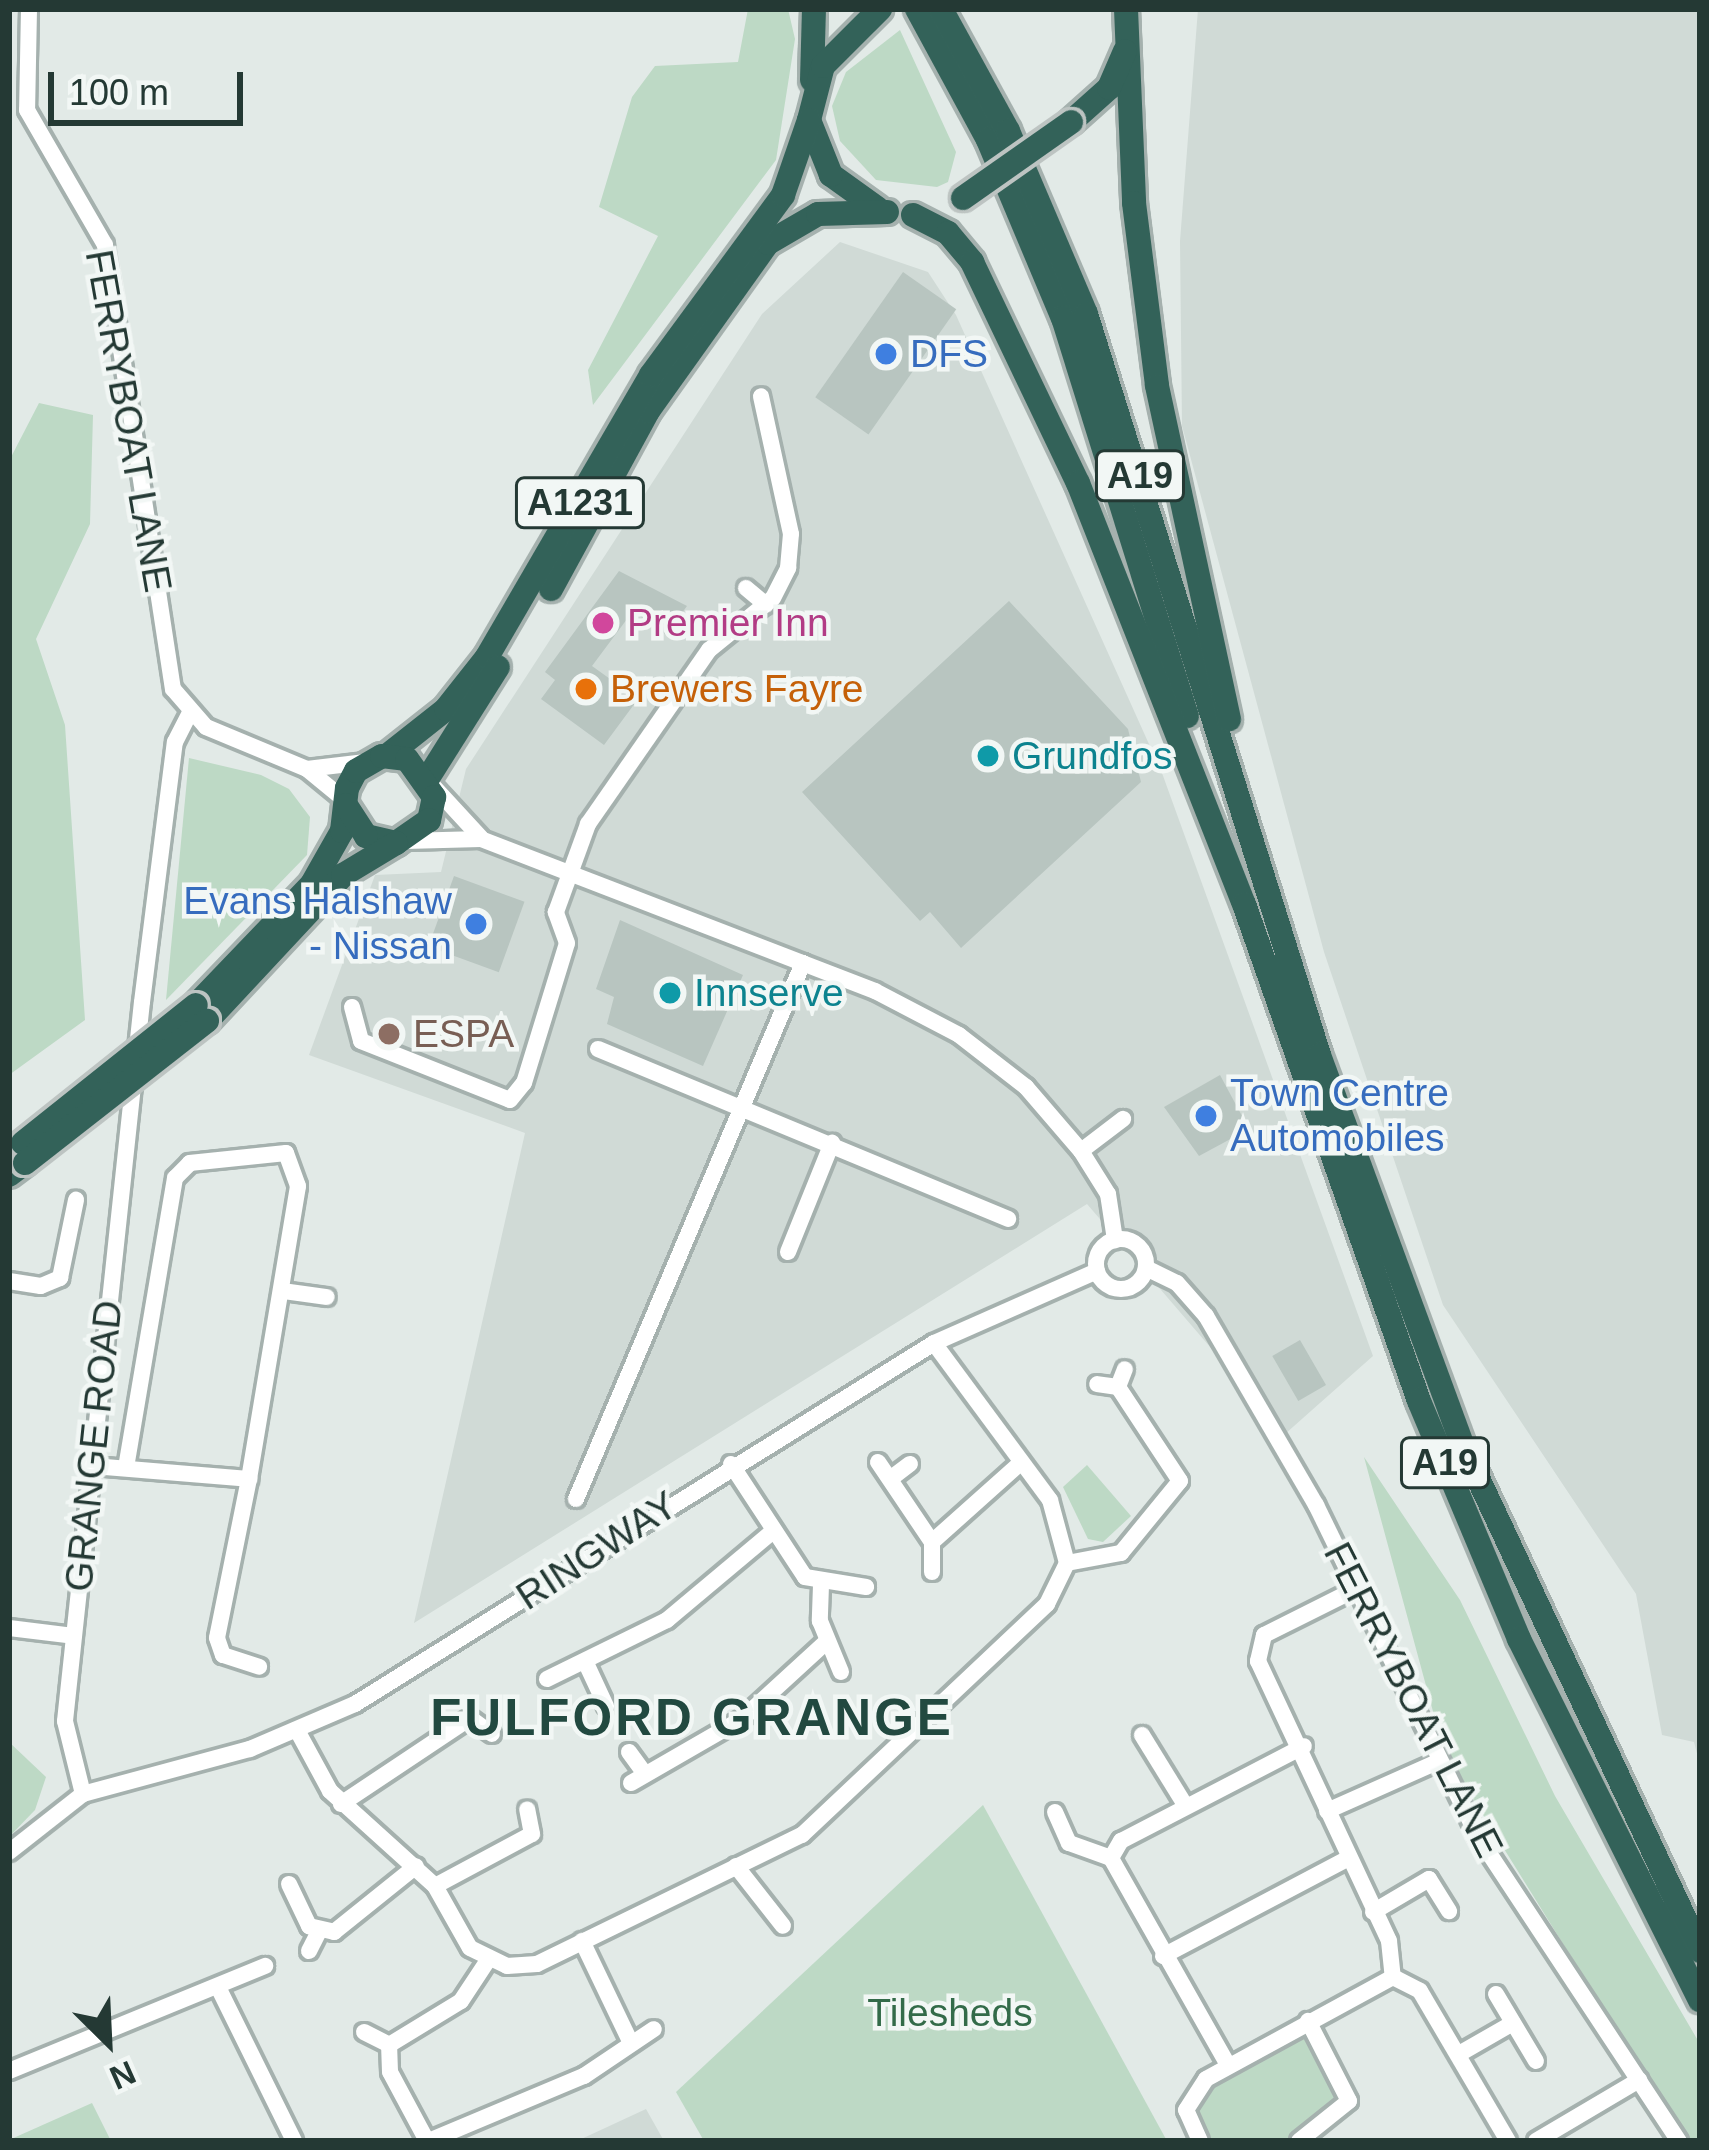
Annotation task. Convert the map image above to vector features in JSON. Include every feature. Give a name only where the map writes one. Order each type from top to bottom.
[{"type":"highway","points":[[812,88],[814,9]]},
{"type":"highway","points":[[812,88],[852,34],[880,9]]},
{"type":"highway","name":"A19","points":[[917,9],[988,140],[1063,318],[1244,904],[1419,1402],[1519,1639],[1700,2000]]},
{"type":"highway","name":"A19","points":[[941,9],[1017,149],[1086,314],[1271,902],[1462,1444],[1700,1951]]},
{"type":"highway","name":"A1231","points":[[429,780],[578,548],[648,411],[755,259],[784,229],[818,214],[900,213],[963,198],[1071,122],[1109,88],[1126,48],[1125,12]]},
{"type":"highway","name":"A19","points":[[1126,48],[1157,386],[1271,902]]},
{"type":"highway","name":"A1231","points":[[377,758],[446,709],[500,637],[651,375],[783,195],[809,121],[812,88]]},
{"type":"highway","name":"A1231","points":[[809,121],[831,175],[900,213],[972,262],[1078,483],[1244,904]]},
{"type":"highway","points":[[16,1159],[201,1013],[343,875],[400,842],[432,813],[429,780],[377,758],[346,803],[312,884],[201,1013]]},
{"type":"highway","points":[[346,803],[366,836],[400,842]]},
{"type":"street","name":"FERRYBOAT LANE","points":[[29,9],[27,110],[105,245],[170,679],[190,713]]},
{"type":"street","points":[[352,1007],[361,1040],[510,1100],[555,992],[567,943],[556,912],[588,824],[709,650],[766,605],[788,568],[791,534],[761,397]]},
{"type":"street","points":[[746,588],[766,605]]},
{"type":"street","points":[[190,713],[230,740],[307,769],[346,803]]},
{"type":"street","name":"GRANGE ROAD","points":[[83,1794],[65,1721],[142,1002],[175,742],[190,713]]},
{"type":"street","points":[[307,769],[377,758]]},
{"type":"street","points":[[429,780],[482,839]]},
{"type":"street","points":[[400,842],[482,839],[803,963],[958,1035],[1025,1087],[1081,1151],[1108,1193],[1115,1240]]},
{"type":"street","points":[[575,1499],[803,963]]},
{"type":"street","points":[[598,1049],[1007,1219]]},
{"type":"street","points":[[1081,1151],[1124,1119]]},
{"type":"street","points":[[788,1252],[832,1143]]},
{"type":"street","points":[[126,1468],[134,1399],[182,1168],[266,1148],[293,1160],[283,1291],[217,1638],[233,1662],[260,1667]]},
{"type":"street","points":[[9,1281],[41,1286],[61,1277],[76,1200]]},
{"type":"street","points":[[1115,1240],[1139,1247],[1146,1268],[1123,1289],[1097,1271],[1098,1254],[1115,1240]]},
{"type":"street","name":"FERRYBOAT LANE","points":[[1146,1268],[1177,1283],[1207,1316],[1356,1589],[1437,1762],[1504,1881],[1679,2141]]},
{"type":"street","name":"RINGWAY","points":[[83,1794],[298,1732],[396,1680],[731,1464],[934,1343],[1097,1271]]},
{"type":"street","points":[[283,1291],[327,1298]]},
{"type":"street","points":[[298,1732],[341,1804],[435,1886],[460,1935],[488,1960],[537,1964],[822,1821],[1047,1604],[1067,1563],[1061,1519],[934,1343]]},
{"type":"street","points":[[1118,1387],[1126,1369]]},
{"type":"street","points":[[1097,1384],[1118,1387],[1180,1481]]},
{"type":"street","points":[[100,1391],[134,1399]]},
{"type":"street","points":[[878,1462],[894,1476],[906,1512],[932,1542],[932,1571]]},
{"type":"street","points":[[731,1464],[793,1566],[821,1585],[866,1587]]},
{"type":"street","points":[[894,1476],[910,1464]]},
{"type":"street","points":[[932,1542],[1018,1465]]},
{"type":"street","points":[[92,1466],[249,1479]]},
{"type":"street","points":[[1067,1563],[1121,1553],[1180,1481],[1200,1477]]},
{"type":"street","points":[[547,1679],[667,1620],[772,1532]]},
{"type":"street","points":[[821,1585],[826,1642],[842,1672]]},
{"type":"street","points":[[1200,2141],[1186,2110],[1228,2065],[1393,1977],[1397,1960],[1345,1861],[1304,1746],[1257,1647],[1356,1589]]},
{"type":"street","points":[[9,1628],[74,1636]]},
{"type":"street","points":[[629,1753],[636,1776],[742,1719],[826,1642]]},
{"type":"street","points":[[585,1660],[606,1706]]},
{"type":"street","points":[[341,1804],[470,1718],[492,1734]]},
{"type":"street","points":[[1142,1735],[1185,1805]]},
{"type":"street","points":[[1111,1858],[1121,1840],[1304,1746]]},
{"type":"street","points":[[1327,1810],[1437,1762]]},
{"type":"street","points":[[9,1852],[83,1794]]},
{"type":"street","points":[[435,1886],[532,1834],[526,1809]]},
{"type":"street","points":[[1055,1812],[1069,1843],[1111,1858],[1162,1956],[1228,2065]]},
{"type":"street","points":[[1162,1956],[1345,1861]]},
{"type":"street","points":[[309,1951],[318,1933],[353,1924],[416,1866]]},
{"type":"street","points":[[736,1866],[783,1926]]},
{"type":"street","points":[[1372,1912],[1429,1879],[1449,1911]]},
{"type":"street","points":[[289,1884],[318,1933]]},
{"type":"street","points":[[583,1941],[630,2041]]},
{"type":"street","points":[[389,2045],[461,2001],[488,1960]]},
{"type":"street","points":[[9,2071],[265,1966]]},
{"type":"street","points":[[1393,1977],[1420,1991],[1508,2141]]},
{"type":"street","points":[[218,1987],[294,2141]]},
{"type":"street","points":[[1496,1994],[1536,2061]]},
{"type":"street","points":[[1299,2141],[1349,2101],[1308,2021]]},
{"type":"street","points":[[1459,2054],[1513,2023]]},
{"type":"street","points":[[389,2045],[390,2072],[428,2141],[531,2102],[654,2029]]},
{"type":"street","points":[[364,2032],[389,2045]]},
{"type":"street","points":[[1536,2141],[1639,2080]]},
{"type":"shaded area","points":[[1198,9],[1700,9],[1700,1765],[1694,1742],[1662,1735],[1636,1594],[1443,1305],[1324,952],[1182,426],[1180,241]]},
{"type":"shaded area","points":[[840,242],[928,272],[956,315],[1162,773],[1373,1356],[1285,1434],[1087,1204],[414,1623],[525,1133],[309,1055],[375,875],[441,872],[466,769],[762,314]]},
{"type":"shaded area","points":[[646,2109],[664,2141],[577,2141]]},
{"type":"green space","points":[[748,9],[788,9],[795,39],[776,160],[593,405],[588,370],[658,236],[599,207],[632,97],[655,66],[738,62]]},
{"type":"green space","points":[[900,30],[956,152],[948,182],[937,187],[876,180],[840,141],[832,106],[846,72]]},
{"type":"green space","points":[[39,403],[93,415],[90,524],[36,639],[65,725],[85,1020],[9,1075],[9,461]]},
{"type":"green space","points":[[189,758],[261,775],[289,789],[310,817],[307,855],[166,1000]]},
{"type":"green space","points":[[1364,1457],[1460,1600],[1555,1796],[1700,2044],[1700,2141],[1691,2141],[1645,2076],[1444,1752]]},
{"type":"green space","points":[[1087,1465],[1131,1516],[1103,1542],[1088,1539],[1063,1487]]},
{"type":"green space","points":[[9,1742],[46,1777],[35,1810],[9,1837]]},
{"type":"green space","name":"Tilesheds","points":[[983,1805],[1167,2141],[704,2141],[676,2092]]},
{"type":"green space","points":[[1308,2021],[1349,2101],[1299,2141],[1200,2141],[1186,2110],[1193,2092]]},
{"type":"green space","points":[[92,2103],[111,2141],[9,2141],[9,2140]]},
{"type":"building","name":"DFS","points":[[903,272],[956,309],[868,435],[815,397]]},
{"type":"building","points":[[619,571],[687,606],[666,635],[633,611],[592,666],[638,699],[604,745],[541,699],[555,680],[545,672]]},
{"type":"building","name":"Grundfos","points":[[1009,601],[1128,729],[1141,782],[961,948],[930,912],[920,921],[802,792]]},
{"type":"building","name":"Evans Halshaw - Nissan","points":[[454,876],[524,902],[499,972],[428,946]]},
{"type":"building","name":"Innserve","points":[[620,920],[743,975],[703,1066],[607,1024],[614,997],[596,989]]},
{"type":"building","name":"Town Centre Automobiles","points":[[1220,1075],[1249,1129],[1199,1156],[1164,1107]]},
{"type":"building","points":[[1300,1340],[1326,1385],[1298,1401],[1272,1356]]},
{"type":"place","name":"DFS","points":[[886,354]]},
{"type":"place","name":"Premier Inn","points":[[603,623]]},
{"type":"place","name":"Brewers Fayre","points":[[586,689]]},
{"type":"place","name":"Grundfos","points":[[988,756]]},
{"type":"place","name":"Evans Halshaw - Nissan","points":[[476,924]]},
{"type":"place","name":"Innserve","points":[[670,993]]},
{"type":"place","name":"ESPA","points":[[389,1034]]},
{"type":"place","name":"Town Centre Automobiles","points":[[1206,1116]]},
{"type":"district","name":"FULFORD GRANGE","points":[[692,1718]]}]
